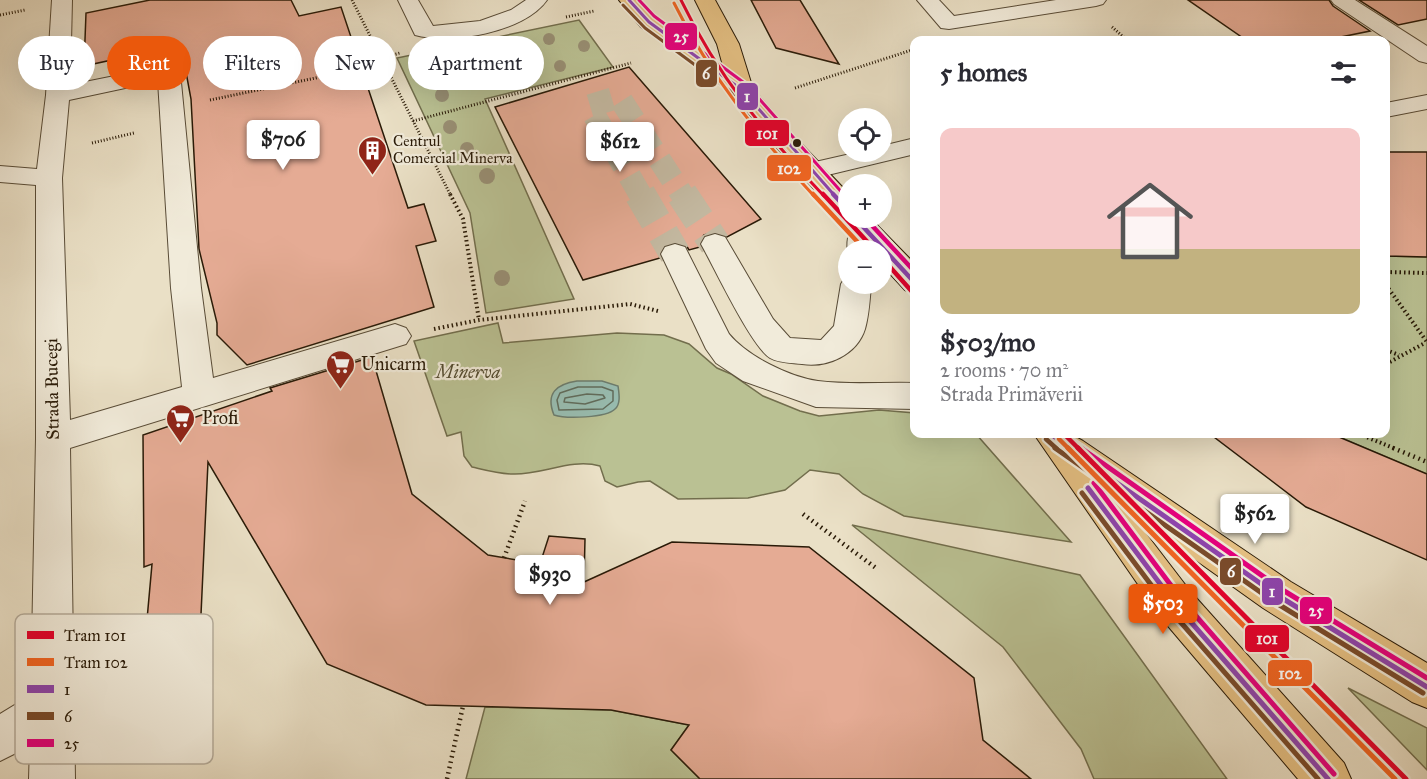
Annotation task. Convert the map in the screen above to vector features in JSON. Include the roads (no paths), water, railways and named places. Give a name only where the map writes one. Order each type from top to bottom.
[{"type":"main road","points":[[629,0],[650,22],[742,90],[838,204]]},
{"type":"main road","points":[[705,0],[728,44],[742,90]]},
{"type":"main road","points":[[858,228],[910,278]]},
{"type":"main road","points":[[1055,438],[1276,595],[1427,687]]},
{"type":"main road","points":[[1055,438],[1088,488],[1176,605],[1328,779]]},
{"type":"street","name":"Strada Bucegi","points":[[53,614],[50,178],[58,95],[62,0]]},
{"type":"street","points":[[408,0],[423,30],[434,34],[448,33],[512,18],[529,10],[537,0]]},
{"type":"street","points":[[927,0],[950,24],[1095,0]]},
{"type":"street","points":[[1341,0],[1427,56]]},
{"type":"street","points":[[58,95],[169,72],[186,288],[199,395]]},
{"type":"street","points":[[1390,109],[1427,102]]},
{"type":"street","points":[[811,171],[910,147]]},
{"type":"street","points":[[0,174],[50,178]]},
{"type":"street","points":[[715,244],[762,327],[781,349],[808,353],[829,351],[849,330],[854,294]]},
{"type":"street","points":[[675,254],[717,342],[727,354],[754,372],[816,394],[910,396]]},
{"type":"street","points":[[53,439],[395,336]]},
{"type":"street","points":[[0,739],[15,730]]},
{"type":"street","name":"Strada Bucegi","points":[[52,764],[52,779]]},
{"type":"water","points":[[577,381],[602,381],[618,386],[617,407],[610,412],[595,416],[554,415],[552,395],[564,384]]},
{"type":"tunnel","points":[[641,196],[589,106],[619,97],[683,196]]},
{"type":"tunnel","points":[[640,194],[675,254]]},
{"type":"tunnel","points":[[682,194],[715,244]]},
{"type":"tram line","name":"101","points":[[681,0],[698,36],[742,102],[767,133],[866,240]]},
{"type":"tram line","name":"102","points":[[674,3],[711,72],[734,104],[785,164],[856,240]]},
{"type":"tram line","name":"101","points":[[892,269],[910,289]]},
{"type":"tram line","name":"101","points":[[1068,438],[1406,779]]},
{"type":"tram line","name":"102","points":[[1059,439],[1395,779]]},
{"type":"place","name":"Centrul Comercial Minerva","points":[[372,176]]},
{"type":"place","name":"Unicarm","points":[[340,390]]},
{"type":"place","name":"Profi","points":[[181,444]]},
{"type":"park label","name":"Minerva","points":[[468,372]]}]
